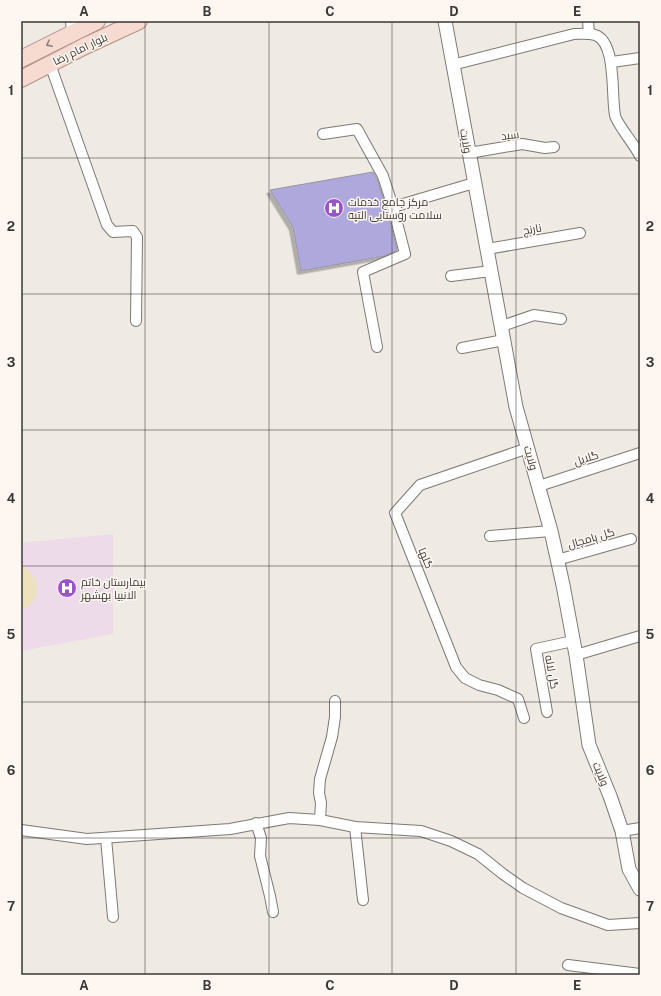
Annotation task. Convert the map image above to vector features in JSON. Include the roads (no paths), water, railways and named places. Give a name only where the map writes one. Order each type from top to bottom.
[{"type":"main road","name":"بلوار امام رضا","points":[[21,58],[72,27],[97,21]]},
{"type":"main road","name":"بلوار امام رضا","points":[[21,79],[139,21]]},
{"type":"street","name":"ولایت","points":[[445,21],[516,407],[551,531],[576,655],[589,745],[610,796],[622,831],[629,870],[640,889]]},
{"type":"street","points":[[588,21],[589,34]]},
{"type":"street","points":[[452,65],[574,34],[597,35],[604,42],[612,62],[615,116],[640,156]]},
{"type":"street","points":[[612,62],[640,58]]},
{"type":"street","points":[[50,64],[107,225],[113,232],[133,231],[137,237],[136,321]]},
{"type":"street","points":[[322,134],[357,129],[383,176],[405,254],[363,272],[377,347]]},
{"type":"street","name":"سید","points":[[469,154],[522,144],[545,148],[554,147]]},
{"type":"street","points":[[392,207],[474,183]]},
{"type":"street","name":"نارنج","points":[[487,249],[580,233]]},
{"type":"street","points":[[451,276],[491,271]]},
{"type":"street","points":[[502,326],[534,315],[561,319]]},
{"type":"street","points":[[462,348],[504,340]]},
{"type":"street","name":"گلها","points":[[524,718],[518,699],[498,690],[479,685],[465,678],[456,667],[395,513],[420,485],[528,448]]},
{"type":"street","name":"گلایل","points":[[539,486],[640,453]]},
{"type":"street","points":[[490,536],[551,531]]},
{"type":"street","name":"گل پامچال","points":[[557,560],[631,539]]},
{"type":"street","points":[[576,655],[640,636]]},
{"type":"street","name":"گل لاله","points":[[547,712],[536,649],[573,641]]},
{"type":"street","points":[[320,820],[320,779],[332,737],[335,717],[335,701]]},
{"type":"street","points":[[21,830],[87,839],[230,828],[289,818],[320,820],[355,827],[421,831],[451,840],[478,854],[523,888],[561,908],[608,925],[640,923]]},
{"type":"street","points":[[256,824],[261,838],[260,856],[273,912]]},
{"type":"street","points":[[355,827],[363,900]]},
{"type":"street","points":[[622,831],[640,828]]},
{"type":"street","points":[[106,838],[113,917]]},
{"type":"street","points":[[568,965],[640,974]]},
{"type":"place","name":"مرکز جامع خدمات سلامت روستایی التپه","points":[[334,208]]},
{"type":"place","name":"بیمارستان خاتم الانبیا بهشهر","points":[[67,588]]}]
